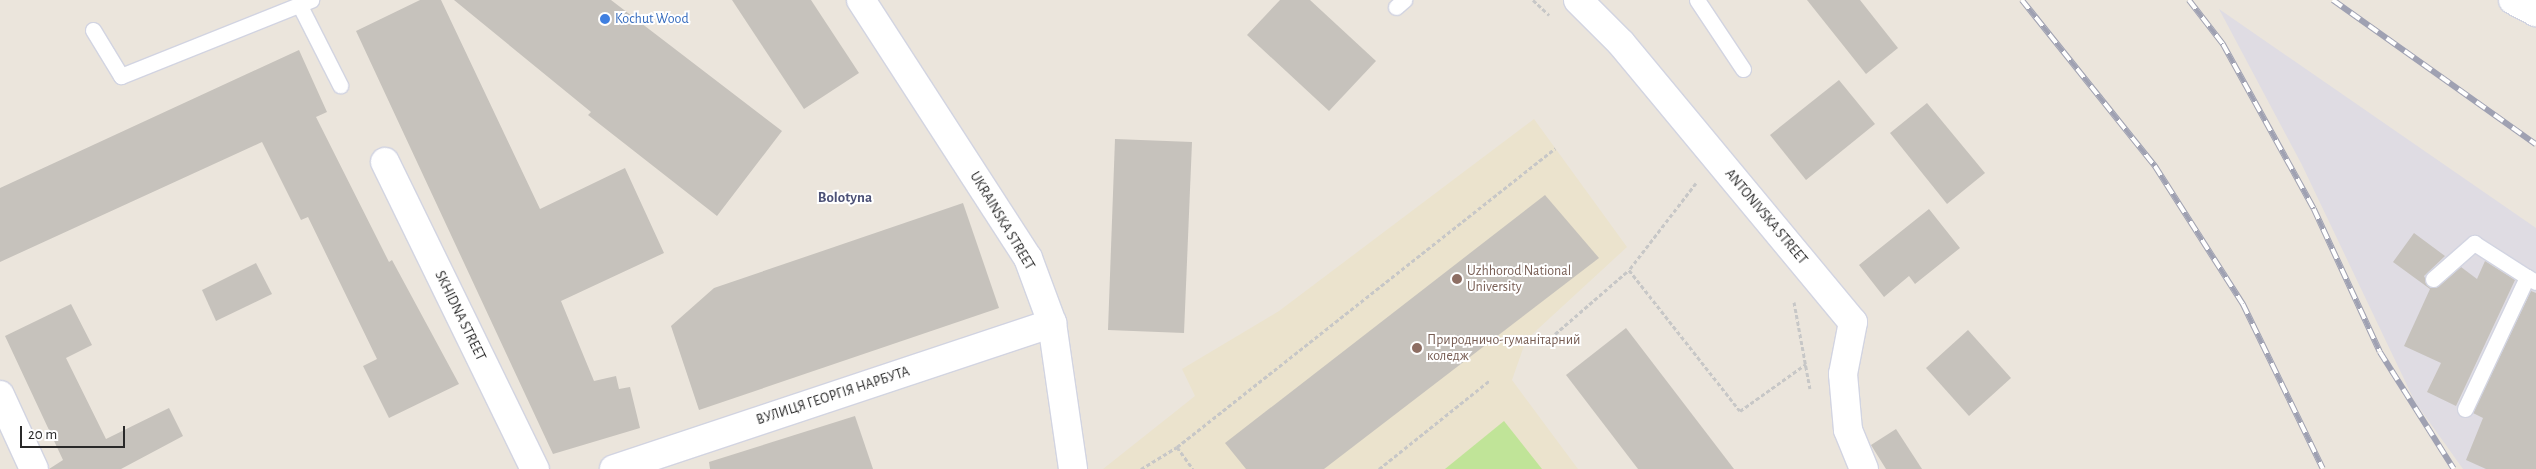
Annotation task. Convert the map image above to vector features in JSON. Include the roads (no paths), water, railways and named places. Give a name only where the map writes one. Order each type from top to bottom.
[{"type":"street","name":"UKRAINSKA STREET","points":[[861,0],[1028,258],[1052,323],[1073,469]]},
{"type":"street","name":"ANTONIVSKA STREET","points":[[1578,0],[1621,43],[1852,322],[1843,374],[1848,430],[1864,469]]},
{"type":"street","points":[[2513,0],[2536,12]]},
{"type":"street","name":"SKHIDNA STREET","points":[[385,162],[535,469]]},
{"type":"street","name":"ВУЛИЦЯ ГЕОРГІЯ НАРБУТА","points":[[614,469],[1052,323]]},
{"type":"street","points":[[0,395],[34,469]]},
{"type":"lane","points":[[1697,0],[1742,69]]},
{"type":"lane","points":[[93,30],[121,76],[306,3],[340,84]]},
{"type":"lane","points":[[2434,279],[2474,243],[2531,279],[2464,409]]},
{"type":"railway","points":[[2022,0],[2155,166],[2243,304],[2323,469]]},
{"type":"railway","points":[[2189,0],[2223,44],[2314,209],[2380,352],[2454,469]]},
{"type":"railway","points":[[2333,0],[2536,144]]},
{"type":"place","name":"Kochut Wood","points":[[605,19]]},
{"type":"place","name":"Uzhhorod National University","points":[[1457,279]]},
{"type":"place","name":"Природничо-гуманітарний коледж","points":[[1417,348]]},
{"type":"district","name":"Bolotyna","points":[[845,198]]}]
